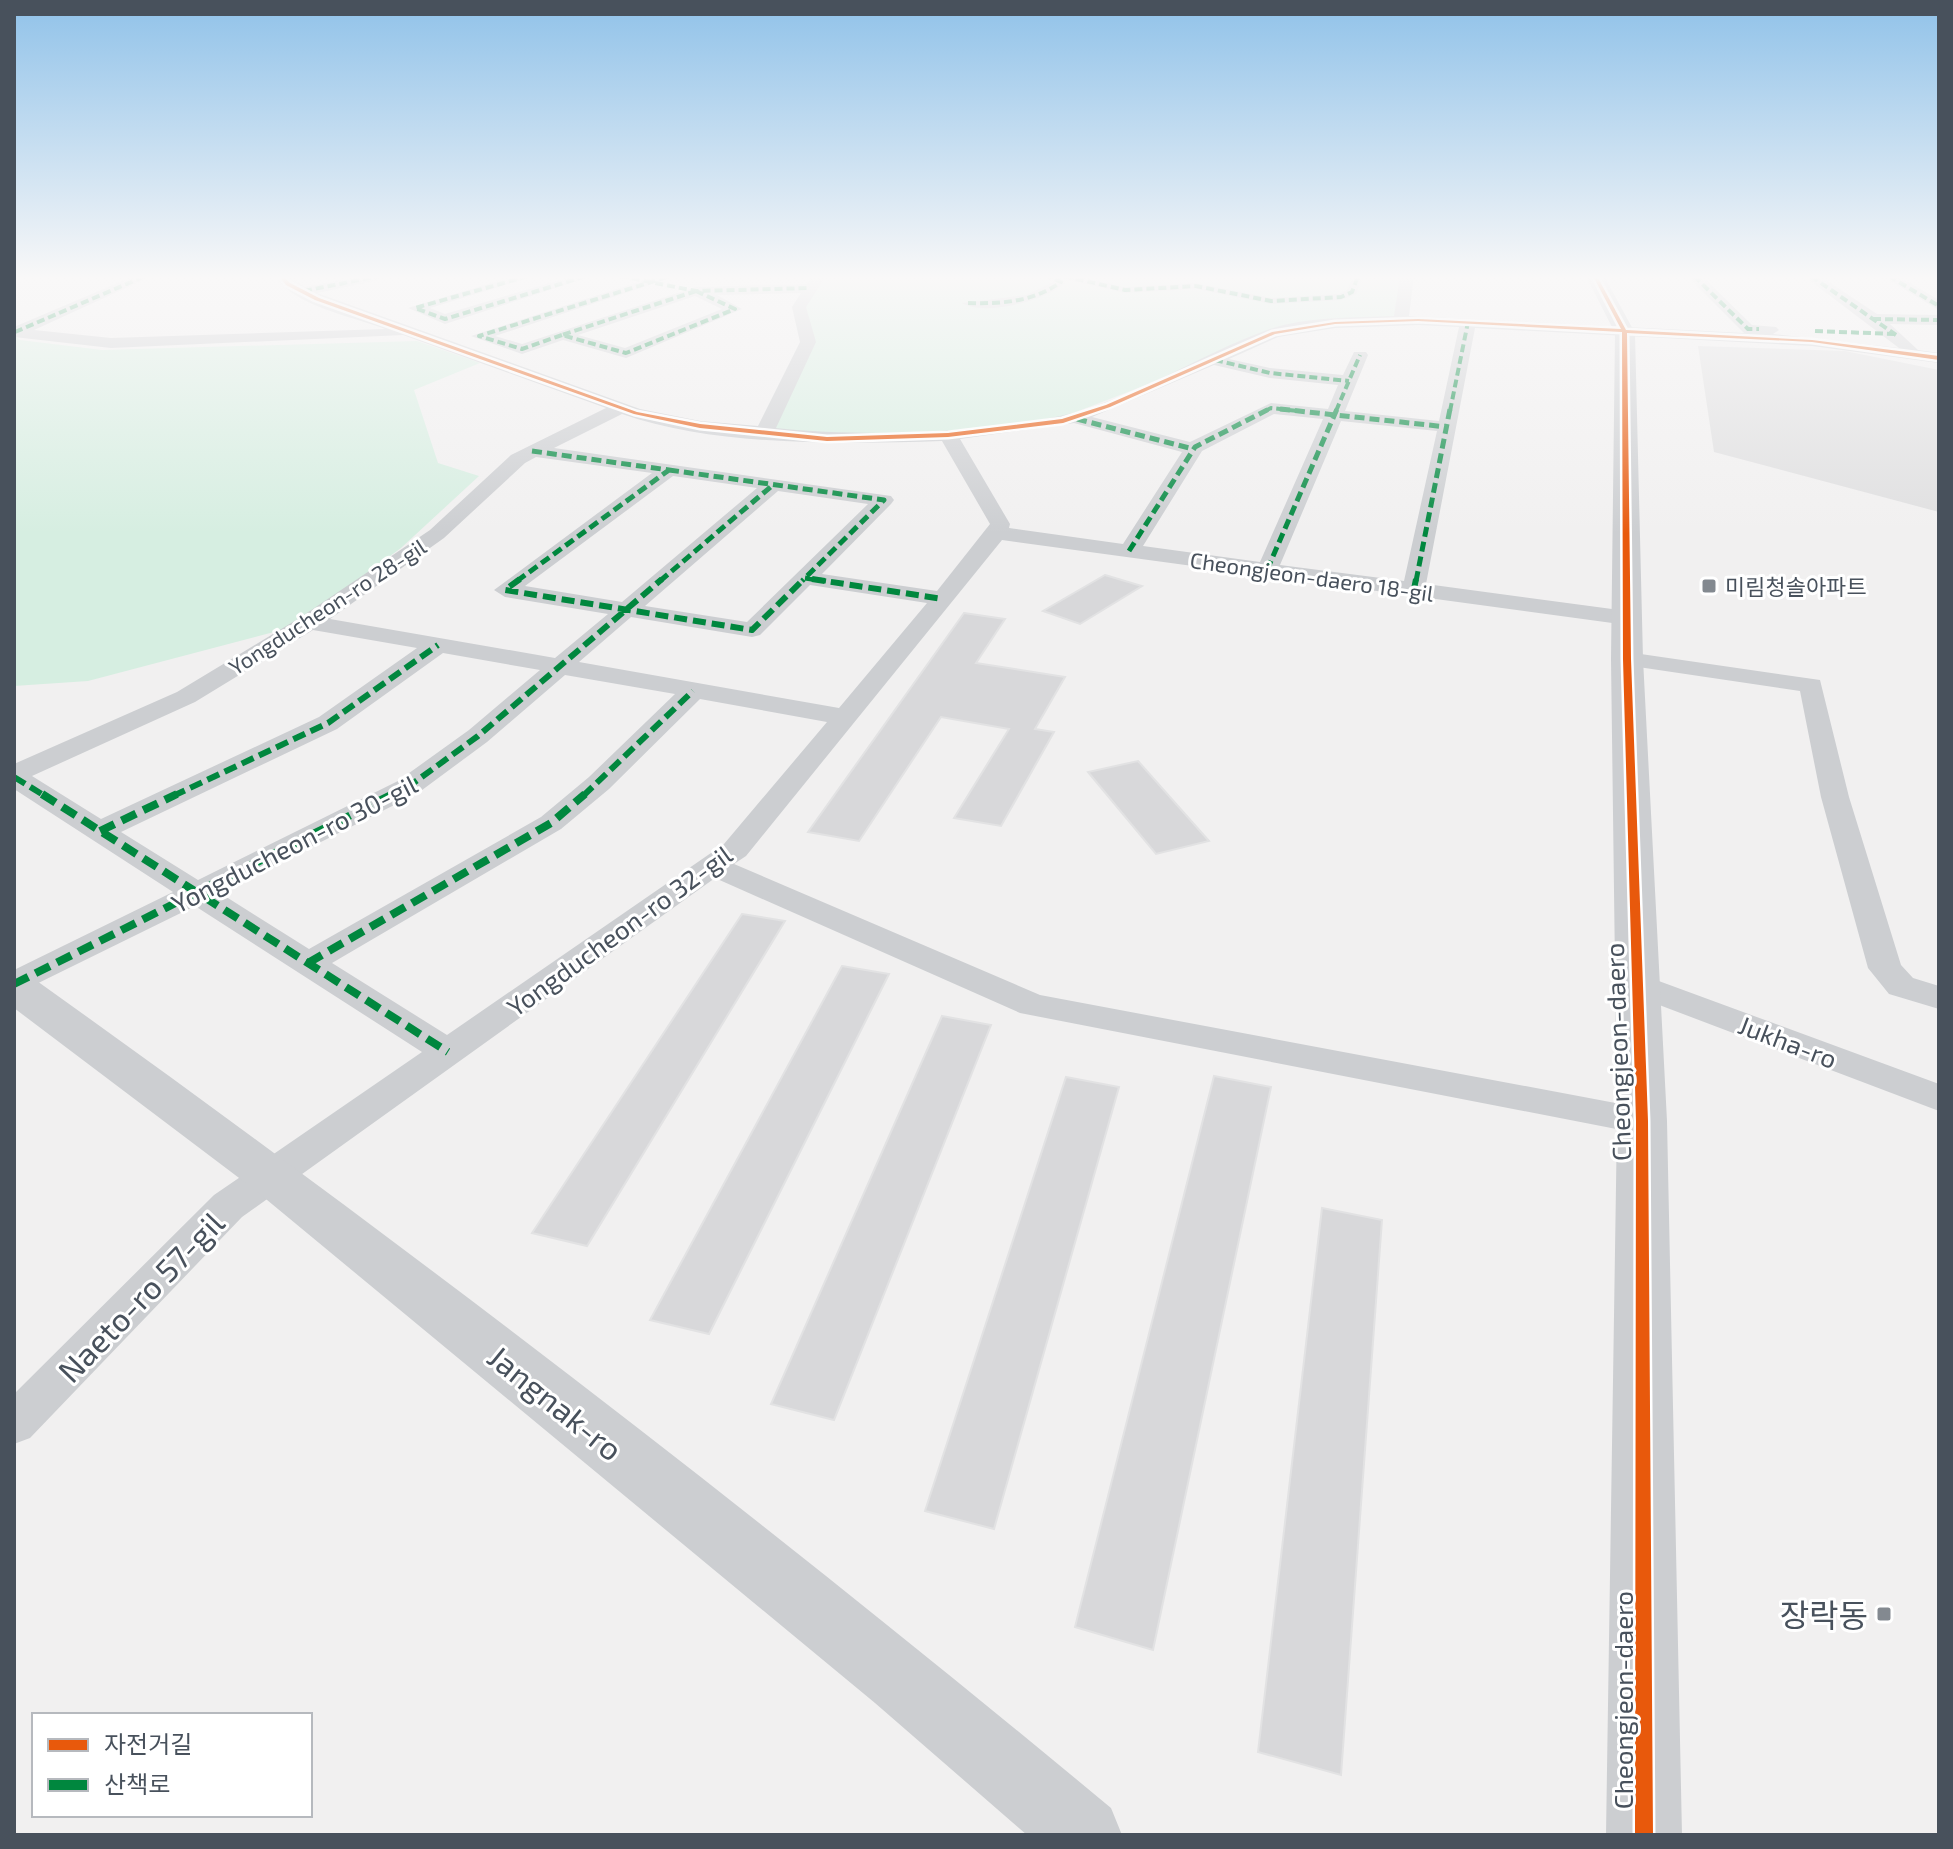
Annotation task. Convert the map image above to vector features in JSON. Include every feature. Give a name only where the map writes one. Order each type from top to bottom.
[{"type":"street","points":[[494,362],[620,408],[679,422],[827,439],[948,435],[1074,418],[1207,362]]},
{"type":"street","points":[[764,434],[798,362]]},
{"type":"street","points":[[1222,362],[1270,373],[1349,381]]},
{"type":"street","points":[[1267,570],[1357,362]]},
{"type":"street","points":[[1414,589],[1460,362]]},
{"type":"street","name":"Cheongjeon-daero","points":[[1625,362],[1627,639],[1642,1121],[1644,1835]]},
{"type":"street","name":"Yongducheon-ro 28-gil","points":[[14,776],[186,697],[309,622],[437,534],[510,464],[620,408]]},
{"type":"street","points":[[1129,551],[1193,449],[1271,408],[1447,427]]},
{"type":"street","points":[[1074,418],[1193,449]]},
{"type":"street","points":[[948,435],[1000,524],[997,533]]},
{"type":"street","points":[[532,451],[774,484],[884,500],[752,630],[505,590],[669,470]]},
{"type":"street","name":"Yongducheon-ro 30-gil","points":[[14,985],[408,787],[478,736],[774,484]]},
{"type":"street","name":"Cheongjeon-daero 18-gil","points":[[997,533],[1414,589],[1811,685],[1835,797],[1885,968],[1901,986],[1939,998]]},
{"type":"street","name":"Yongducheon-ro 32-gil","points":[[273,1176],[735,850],[997,533]]},
{"type":"street","points":[[805,578],[943,599]]},
{"type":"street","points":[[309,622],[845,717]]},
{"type":"street","points":[[100,831],[328,723],[438,645]]},
{"type":"street","points":[[308,963],[551,823],[599,783],[693,691]]},
{"type":"street","points":[[14,776],[448,1052]]},
{"type":"street","points":[[712,866],[1032,1005],[1642,1121]]},
{"type":"street","name":"Jukha-ro","points":[[1637,984],[1939,1098]]},
{"type":"street","name":"Jangnak-ro","points":[[14,985],[273,1176],[888,1668],[1084,1835]]},
{"type":"street","name":"Naeto-ro 57-gil","points":[[14,1424],[228,1206],[273,1176]]},
{"type":"shaded area","points":[[1700,362],[1901,362],[1939,370],[1939,512],[1714,452]]},
{"type":"green space","points":[[14,362],[480,363],[414,390],[438,463],[479,476],[401,548],[293,627],[88,681],[14,686]]},
{"type":"green space","points":[[800,362],[1205,362],[1058,419],[944,432],[855,435],[771,432]]},
{"type":"building","points":[[1105,575],[1142,586],[1080,624],[1043,611]]},
{"type":"building","points":[[964,613],[1005,619],[976,663],[1065,677],[1035,729],[1054,732],[1001,826],[954,818],[1009,729],[941,717],[859,841],[808,832]]},
{"type":"building","points":[[1138,761],[1209,841],[1156,854],[1088,772]]},
{"type":"building","points":[[742,914],[785,921],[587,1246],[532,1233]]},
{"type":"building","points":[[842,966],[889,974],[709,1334],[650,1320]]},
{"type":"building","points":[[942,1016],[991,1025],[834,1420],[771,1404]]},
{"type":"building","points":[[1214,1076],[1271,1087],[1153,1650],[1075,1627]]},
{"type":"building","points":[[1066,1077],[1119,1087],[994,1529],[925,1511]]},
{"type":"building","points":[[1322,1208],[1382,1220],[1341,1775],[1258,1752]]},
{"type":"marked path","points":[[1225,362],[1270,373],[1349,381]]},
{"type":"marked path","points":[[1267,570],[1357,362]]},
{"type":"marked path","points":[[1414,589],[1460,362]]},
{"type":"marked path","points":[[1129,551],[1195,447],[1271,408],[1447,427]]},
{"type":"marked path","points":[[1077,419],[1193,449]]},
{"type":"marked path","points":[[532,451],[884,500],[752,630],[505,590],[669,470]]},
{"type":"marked path","points":[[14,984],[408,787],[478,736],[774,484]]},
{"type":"marked path","points":[[805,578],[943,599]]},
{"type":"marked path","points":[[100,831],[328,723],[438,645]]},
{"type":"marked path","points":[[308,963],[551,823],[599,783],[693,691]]},
{"type":"marked path","points":[[14,777],[448,1052]]},
{"type":"cycle path","points":[[494,362],[636,413],[700,426],[827,439],[948,435],[1063,421],[1108,406],[1207,362]]},
{"type":"cycle path","points":[[1625,362],[1627,659],[1642,1121],[1644,1835]]},
{"type":"place","name":"미림청솔아파트","points":[[1709,586]]},
{"type":"place","name":"장락동","points":[[1884,1614]]}]
